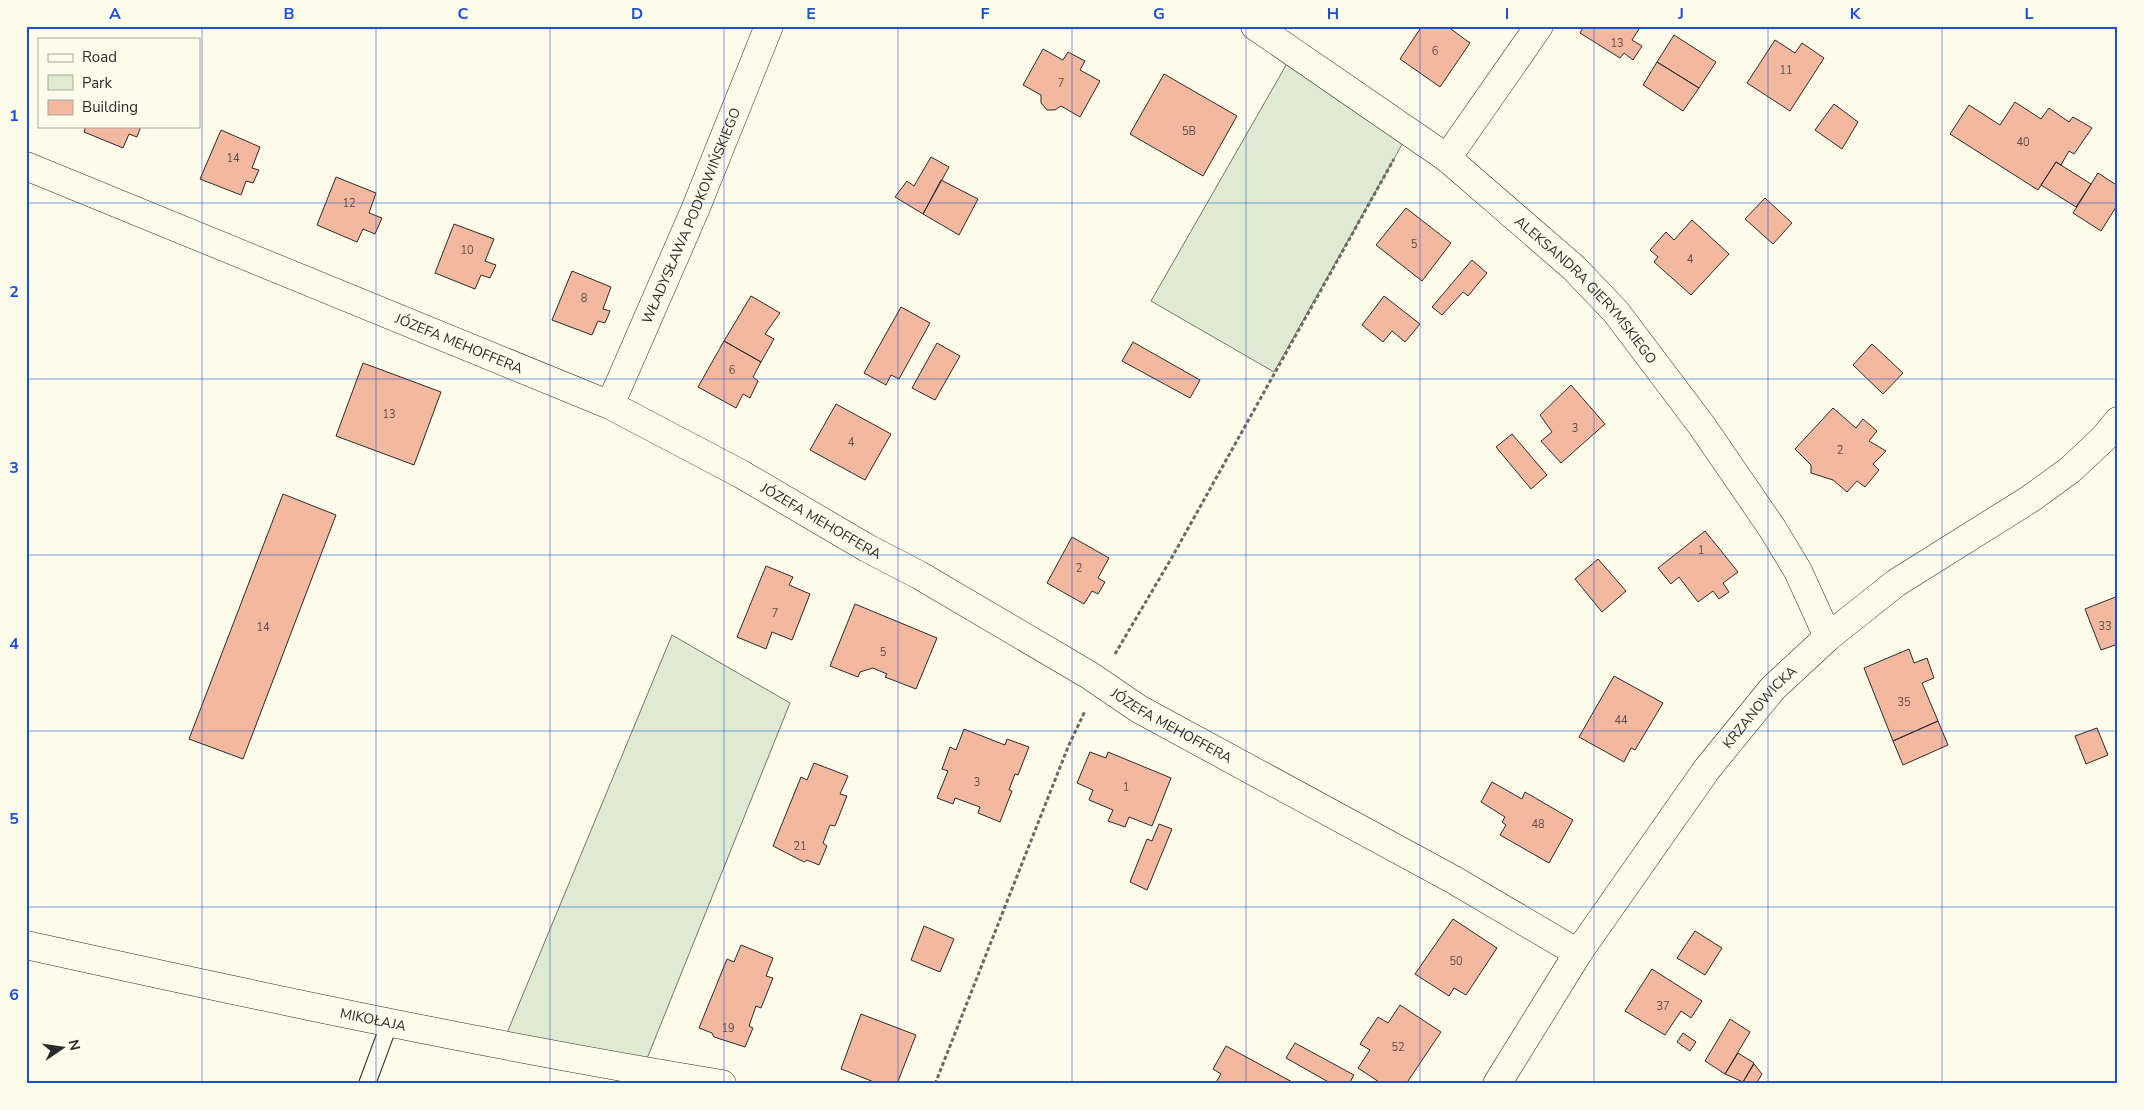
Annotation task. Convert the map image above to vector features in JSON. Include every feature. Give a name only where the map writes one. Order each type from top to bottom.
[{"type":"street","name":"WŁADYSŁAWA PODKOWIŃSKIEGO","points":[[610,405],[695,210],[769,26]]},
{"type":"street","name":"ALEKSANDRA GIERYMSKIEGO","points":[[1255,26],[1447,158],[1574,268],[1622,320],[1696,419],[1772,528],[1798,571],[1828,636]]},
{"type":"street","points":[[1447,158],[1539,26]]},
{"type":"street","name":"JÓZEFA MEHOFFERA","points":[[26,166],[610,405],[742,474],[867,548],[919,575],[1099,682],[1139,709],[1454,880],[1578,953]]},
{"type":"street","name":"KRZANOWICKA","points":[[1497,1084],[1578,953],[1707,769],[1741,724],[1773,688],[1828,636],[1896,584],[2030,499],[2070,470],[2118,421]]},
{"type":"street","name":"MIKOŁAJA","points":[[26,945],[244,993],[598,1064],[722,1084]]},
{"type":"lane","points":[[367,1084],[390,1022]]},
{"type":"path","points":[[935,1084],[1068,747],[1099,682],[1171,559],[1409,132]]},
{"type":"green space","points":[[1293,53],[1409,132],[1274,372],[1151,301]]},
{"type":"green space","points":[[672,635],[790,703],[642,1071],[502,1045]]},
{"type":"building","points":[[1422,26],[1447,26],[1470,43],[1440,87],[1400,59]]},
{"type":"building","points":[[1584,26],[1641,26],[1632,40],[1642,46],[1633,60],[1624,53],[1620,58],[1580,33]]},
{"type":"building","points":[[1674,35],[1716,62],[1699,88],[1657,62]]},
{"type":"building","points":[[1775,40],[1795,53],[1802,43],[1824,58],[1790,111],[1747,83]]},
{"type":"building","points":[[1043,49],[1063,60],[1068,52],[1085,61],[1080,70],[1100,81],[1080,117],[1061,106],[1055,110],[1047,110],[1041,103],[1041,95],[1023,85]]},
{"type":"building","points":[[1657,62],[1699,88],[1683,111],[1643,85]]},
{"type":"building","points":[[1164,74],[1237,116],[1203,176],[1130,134]]},
{"type":"building","points":[[2015,102],[2041,119],[2049,108],[2069,122],[2073,117],[2092,128],[2074,154],[2069,151],[2061,165],[2056,162],[2038,190],[1950,134],[1969,105],[2000,125]]},
{"type":"building","points":[[1834,104],[1858,122],[1842,149],[1815,130]]},
{"type":"building","points":[[85,128],[140,128],[137,137],[129,134],[123,148],[84,132]]},
{"type":"building","points":[[221,130],[260,147],[252,168],[259,170],[253,183],[246,181],[241,195],[200,179]]},
{"type":"building","points":[[931,157],[949,167],[923,214],[895,197],[907,181],[914,186]]},
{"type":"building","points":[[2056,162],[2091,184],[2076,207],[2041,185]]},
{"type":"building","points":[[2098,173],[2118,186],[2118,204],[2101,231],[2073,213]]},
{"type":"building","points":[[336,177],[376,193],[369,213],[382,218],[375,234],[363,229],[357,242],[317,225]]},
{"type":"building","points":[[941,180],[978,199],[959,235],[923,214]]},
{"type":"building","points":[[1765,198],[1792,223],[1773,244],[1745,219]]},
{"type":"building","points":[[1406,208],[1451,243],[1422,281],[1376,245]]},
{"type":"building","points":[[1692,220],[1729,254],[1691,295],[1654,262],[1658,257],[1650,250],[1666,232],[1674,240]]},
{"type":"building","points":[[454,224],[494,239],[485,261],[496,265],[490,278],[481,275],[475,289],[435,273]]},
{"type":"building","points":[[1472,260],[1487,273],[1468,296],[1463,292],[1442,315],[1432,307]]},
{"type":"building","points":[[572,271],[611,287],[603,309],[610,311],[605,323],[598,321],[592,335],[552,320]]},
{"type":"building","points":[[751,296],[780,313],[765,334],[774,339],[761,362],[724,341]]},
{"type":"building","points":[[1384,296],[1420,324],[1405,342],[1392,331],[1383,342],[1362,325]]},
{"type":"building","points":[[901,307],[930,323],[899,379],[891,375],[886,385],[864,373]]},
{"type":"building","points":[[724,341],[761,362],[753,377],[758,381],[750,398],[743,394],[736,408],[698,387]]},
{"type":"building","points":[[1133,342],[1200,380],[1190,398],[1122,361]]},
{"type":"building","points":[[937,343],[960,356],[935,400],[912,388]]},
{"type":"building","points":[[1872,344],[1903,373],[1883,394],[1853,365]]},
{"type":"building","points":[[363,363],[441,392],[414,465],[336,436]]},
{"type":"building","points":[[1571,385],[1605,424],[1561,463],[1541,441],[1552,432],[1540,415]]},
{"type":"building","points":[[836,404],[891,434],[865,480],[810,450]]},
{"type":"building","points":[[1833,408],[1856,428],[1863,419],[1877,431],[1869,441],[1886,451],[1873,464],[1879,470],[1865,487],[1857,481],[1847,492],[1833,480],[1811,473],[1811,465],[1795,449]]},
{"type":"building","points":[[1512,434],[1547,475],[1531,489],[1496,447]]},
{"type":"building","points":[[283,494],[336,515],[243,759],[189,739]]},
{"type":"building","points":[[1705,531],[1738,572],[1723,583],[1729,592],[1719,599],[1713,591],[1698,602],[1679,577],[1671,584],[1658,568]]},
{"type":"building","points":[[1072,537],[1109,558],[1098,578],[1105,582],[1098,594],[1092,591],[1084,604],[1047,583]]},
{"type":"building","points":[[1598,559],[1626,591],[1602,612],[1575,579]]},
{"type":"building","points":[[766,566],[793,577],[789,585],[810,594],[792,640],[772,632],[766,649],[737,637]]},
{"type":"building","points":[[2118,596],[2118,644],[2101,650],[2085,609]]},
{"type":"building","points":[[855,604],[937,638],[916,689],[885,677],[887,674],[873,668],[860,672],[858,677],[830,666]]},
{"type":"building","points":[[1909,649],[1914,663],[1927,658],[1934,678],[1922,683],[1938,721],[1893,741],[1864,668]]},
{"type":"building","points":[[1614,676],[1663,703],[1635,750],[1631,748],[1624,762],[1579,737]]},
{"type":"building","points":[[1938,721],[1948,745],[1903,765],[1893,741]]},
{"type":"building","points":[[2097,728],[2108,755],[2086,764],[2075,736]]},
{"type":"building","points":[[964,729],[1005,745],[1007,739],[1029,747],[1018,775],[1015,774],[1009,790],[1012,791],[1000,822],[978,813],[980,807],[955,798],[953,804],[937,798],[948,771],[942,769],[950,747],[956,750]]},
{"type":"building","points":[[1090,752],[1106,758],[1108,752],[1171,778],[1152,826],[1129,817],[1125,827],[1108,821],[1113,810],[1089,800],[1093,790],[1077,783]]},
{"type":"building","points":[[814,763],[848,776],[840,794],[847,796],[835,826],[830,825],[823,843],[827,846],[819,865],[807,860],[804,862],[773,846],[801,777],[807,780]]},
{"type":"building","points":[[1492,782],[1522,799],[1525,792],[1573,820],[1549,863],[1500,835],[1506,825],[1502,822],[1505,817],[1481,802]]},
{"type":"building","points":[[1159,824],[1172,829],[1147,890],[1130,882],[1147,839],[1152,841]]},
{"type":"building","points":[[1453,919],[1497,948],[1466,995],[1454,988],[1449,996],[1415,974]]},
{"type":"building","points":[[924,926],[954,939],[940,972],[911,960]]},
{"type":"building","points":[[1695,931],[1722,948],[1705,975],[1677,958]]},
{"type":"building","points":[[741,945],[773,958],[766,976],[773,978],[761,1008],[756,1006],[749,1026],[753,1028],[745,1047],[714,1037],[712,1033],[699,1028],[727,959],[734,962]]},
{"type":"building","points":[[1652,969],[1702,1001],[1691,1018],[1681,1011],[1665,1035],[1625,1011]]},
{"type":"building","points":[[1400,1005],[1441,1032],[1406,1084],[1382,1084],[1358,1068],[1370,1050],[1360,1044],[1378,1017],[1388,1023]]},
{"type":"building","points":[[861,1014],[916,1035],[897,1084],[879,1084],[841,1069]]},
{"type":"building","points":[[1730,1019],[1750,1032],[1725,1074],[1705,1061]]},
{"type":"building","points":[[1683,1033],[1696,1042],[1690,1051],[1677,1042]]},
{"type":"building","points":[[1295,1043],[1354,1075],[1349,1084],[1332,1084],[1286,1058]]},
{"type":"building","points":[[1226,1046],[1294,1083],[1215,1084],[1221,1074],[1213,1069]]},
{"type":"building","points":[[1738,1053],[1754,1063],[1743,1082],[1725,1074]]},
{"type":"building","points":[[1754,1064],[1762,1074],[1756,1084],[1743,1082]]}]
